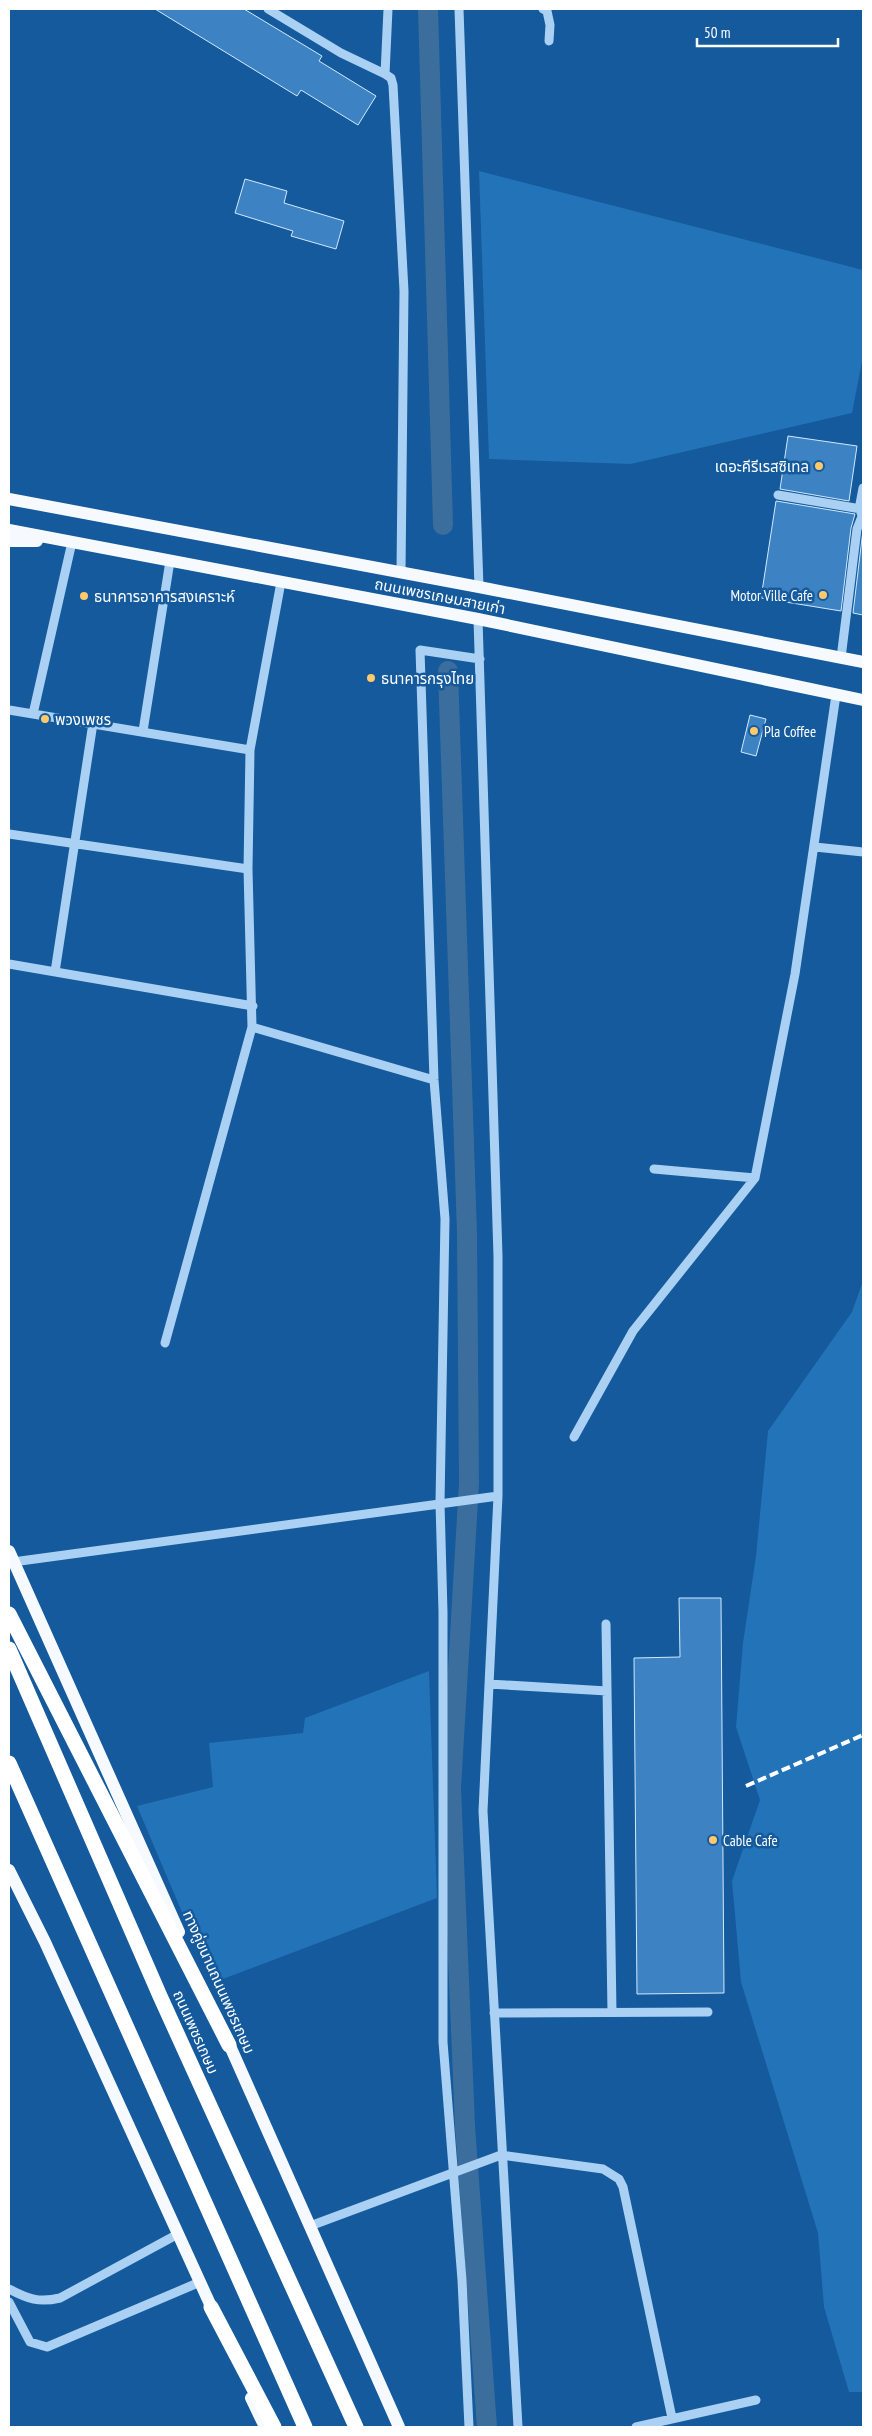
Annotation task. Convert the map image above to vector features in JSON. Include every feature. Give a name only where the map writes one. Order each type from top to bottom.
[{"type":"highway","points":[[9,1614],[229,2045]]},
{"type":"highway","name":"ถนนเพชรเกษม","points":[[9,1649],[160,1996],[356,2427]]},
{"type":"highway","points":[[9,1763],[305,2427]]},
{"type":"highway","points":[[211,2307],[274,2427]]},
{"type":"main road","name":"ถนนเพชรเกษมสายเก่า","points":[[9,499],[433,578],[863,662]]},
{"type":"main road","name":"ถนนเพชรเกษมสายเก่า","points":[[9,530],[478,619],[863,700]]},
{"type":"main road","points":[[9,541],[72,542]]},
{"type":"main road","name":"ทางคู่ขนานถนนเพชรเกษม","points":[[11,1556],[399,2427]]},
{"type":"main road","points":[[9,1862],[264,2427]]},
{"type":"main road","points":[[9,1870],[45,1942]]},
{"type":"street","points":[[268,9],[341,53],[385,74],[391,78],[393,85],[404,291],[401,572]]},
{"type":"street","points":[[385,74],[388,9]]},
{"type":"street","points":[[459,9],[479,587]]},
{"type":"street","points":[[543,9],[547,11],[550,25],[549,41]]},
{"type":"street","points":[[840,658],[857,529],[862,513],[863,488]]},
{"type":"street","points":[[778,495],[862,513]]},
{"type":"street","points":[[33,714],[72,542]]},
{"type":"street","points":[[143,731],[170,561]]},
{"type":"street","points":[[165,1343],[252,1027],[253,1006],[248,869],[250,750],[282,582]]},
{"type":"street","points":[[478,619],[498,1256],[498,1496],[483,1812],[501,2155],[518,2427]]},
{"type":"street","points":[[469,2427],[462,2280],[444,2042],[443,1641],[440,1503],[445,1219],[434,1080],[420,650],[480,658]]},
{"type":"street","points":[[574,1437],[633,1330],[755,1178],[795,974],[836,695]]},
{"type":"street","points":[[9,710],[250,750]]},
{"type":"street","points":[[55,972],[93,723]]},
{"type":"street","points":[[9,834],[248,869]]},
{"type":"street","points":[[814,846],[863,852]]},
{"type":"street","points":[[9,964],[253,1006]]},
{"type":"street","points":[[252,1027],[434,1080]]},
{"type":"street","points":[[654,1169],[755,1178]]},
{"type":"street","points":[[11,1556],[498,1496]]},
{"type":"street","points":[[606,1624],[612,2012]]},
{"type":"street","points":[[489,1684],[607,1691]]},
{"type":"street","points":[[494,2013],[708,2012]]},
{"type":"street","points":[[310,2226],[501,2155],[595,2168],[619,2179],[631,2218],[672,2418]]},
{"type":"street","points":[[9,2288],[21,2295],[44,2302],[60,2298],[178,2234]]},
{"type":"street","points":[[9,2302],[30,2342],[47,2347],[200,2282]]},
{"type":"street","points":[[636,2427],[756,2400]]},
{"type":"shaded area","points":[[479,171],[863,270],[863,356],[852,413],[631,464],[489,459]]},
{"type":"shaded area","points":[[863,1281],[863,2392],[849,2392],[824,2307],[818,2233],[741,1982],[732,1881],[760,1800],[736,1727],[743,1643],[756,1556],[768,1431],[852,1312]]},
{"type":"shaded area","points":[[429,1671],[437,1898],[212,1983],[137,1806],[213,1787],[209,1743],[303,1733],[305,1718]]},
{"type":"building","points":[[155,9],[244,9],[322,56],[319,61],[376,96],[358,125],[301,90],[297,96]]},
{"type":"building","points":[[245,179],[287,191],[284,203],[344,221],[336,249],[291,236],[293,231],[235,213]]},
{"type":"building","points":[[788,436],[857,446],[849,501],[780,489]]},
{"type":"building","points":[[776,501],[855,514],[851,528],[841,611],[761,598]]},
{"type":"building","points":[[863,530],[863,615],[853,613]]},
{"type":"building","points":[[750,715],[766,719],[756,756],[741,752]]},
{"type":"building","points":[[679,1598],[721,1598],[724,1993],[637,1994],[634,1658],[680,1657]]},
{"type":"waterway","points":[[428,9],[443,525]]},
{"type":"waterway","points":[[448,671],[467,1233],[469,1483],[451,1788],[465,2126],[487,2427]]},
{"type":"railway","points":[[746,1786],[863,1735]]},
{"type":"place","name":"เดอะคีรีเรสซิเทล","points":[[819,466]]},
{"type":"place","name":"Motor Ville Cafe","points":[[823,595]]},
{"type":"place","name":"ธนาคารอาคารสงเคราะห์","points":[[84,596]]},
{"type":"place","name":"ธนาคารกรุงไทย","points":[[371,678]]},
{"type":"place","name":"พวงเพชร","points":[[45,719]]},
{"type":"place","name":"Pla Coffee","points":[[754,731]]},
{"type":"place","name":"Cable Cafe","points":[[713,1840]]}]
